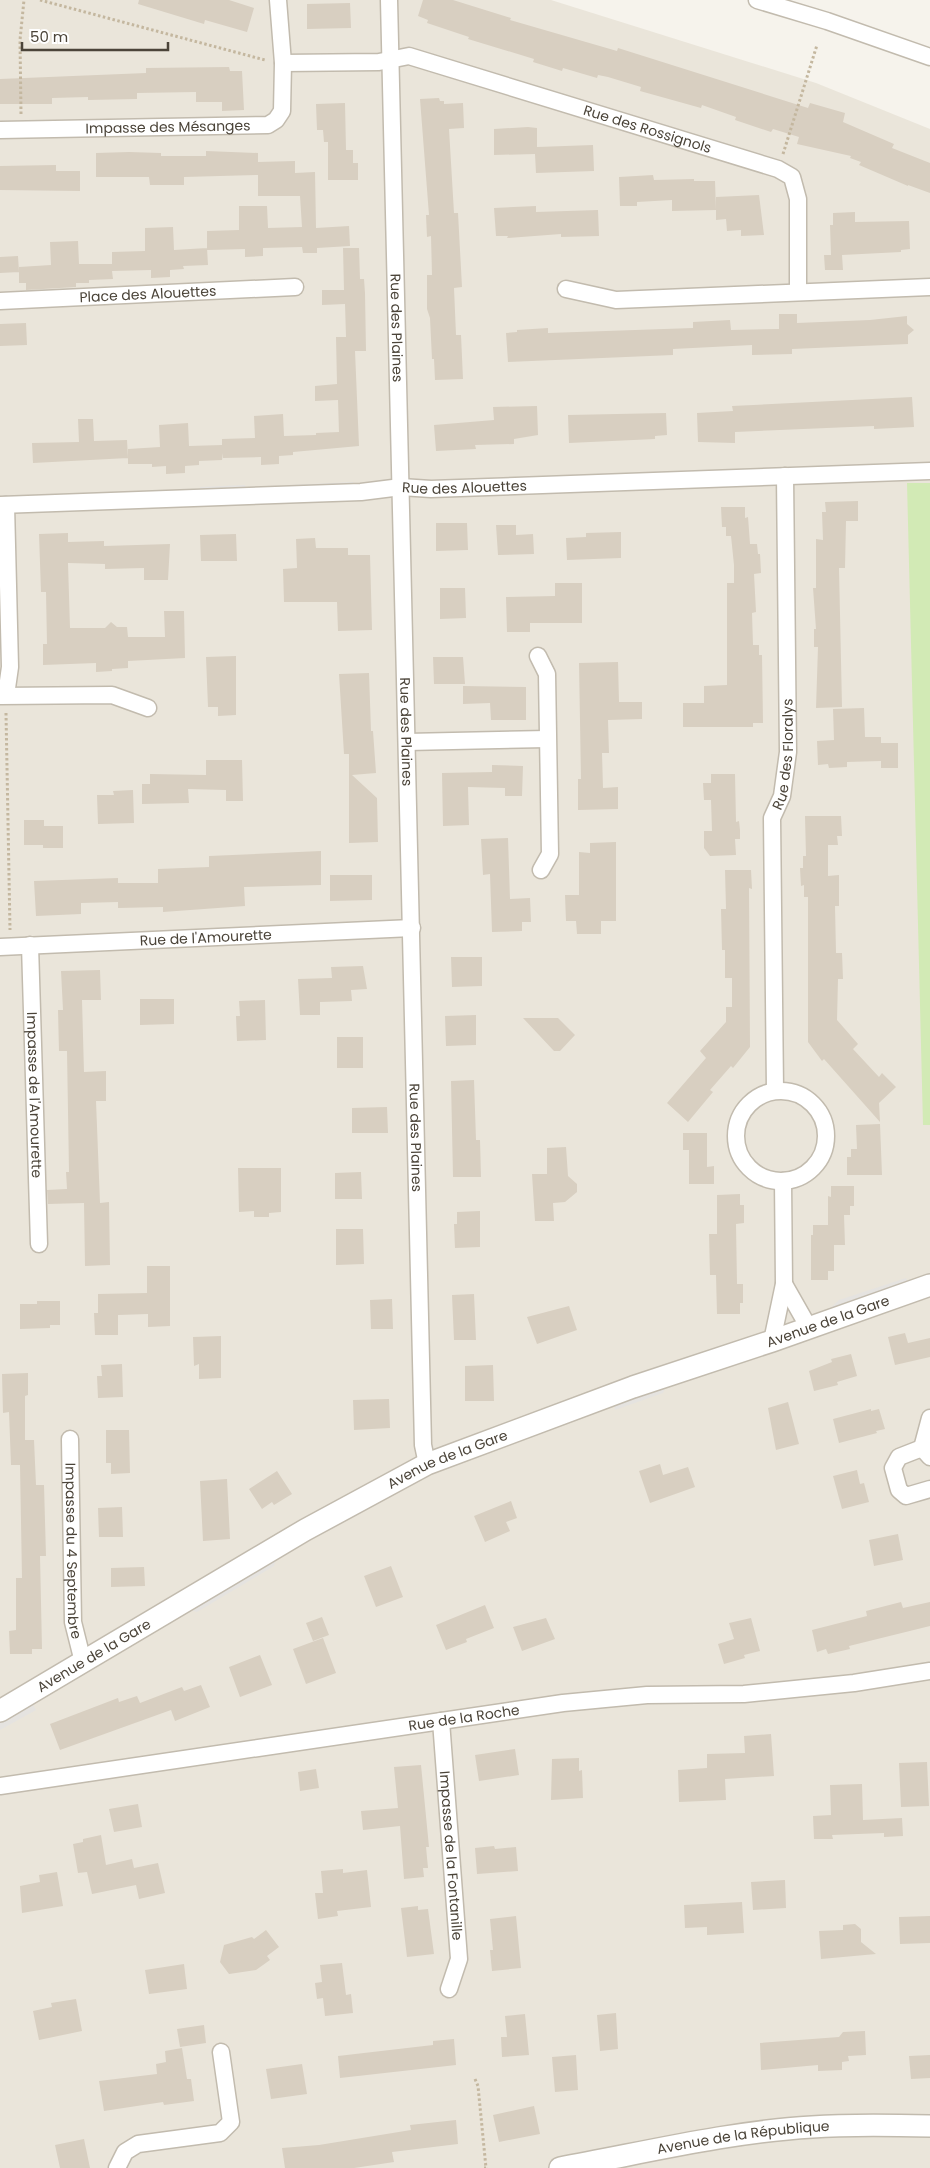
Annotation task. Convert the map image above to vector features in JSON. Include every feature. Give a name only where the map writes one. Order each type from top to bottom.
[{"type":"street","name":"Impasse des Mésanges","points":[[0,130],[268,125],[276,120],[282,111],[283,63],[278,0]]},
{"type":"street","name":"Rue des Plaines","points":[[389,0],[392,60],[423,1445],[428,1464]]},
{"type":"street","points":[[757,0],[930,57]]},
{"type":"street","name":"Rue des Rossignols","points":[[392,60],[409,56],[778,169],[792,178],[798,199],[798,291]]},
{"type":"street","points":[[283,63],[392,60]]},
{"type":"street","name":"Place des Alouettes","points":[[0,301],[295,287]]},
{"type":"street","points":[[566,289],[616,300],[930,287]]},
{"type":"street","name":"Rue des Alouettes","points":[[3,505],[361,492],[401,487],[431,489],[930,471]]},
{"type":"street","name":"Rue des Floralys","points":[[775,1090],[772,818],[782,796],[788,752],[784,476]]},
{"type":"street","points":[[3,505],[10,667],[3,695],[112,694],[148,708]]},
{"type":"street","points":[[538,656],[547,674],[550,854],[542,870]]},
{"type":"street","points":[[407,742],[547,739]]},
{"type":"street","name":"Rue de l'Amourette","points":[[5,946],[412,928]]},
{"type":"street","name":"Impasse de l'Amourette","points":[[30,945],[39,1244]]},
{"type":"street","points":[[775,1090],[789,1091],[803,1096],[814,1105],[822,1117],[826,1131],[825,1146],[819,1159],[810,1170],[797,1178],[783,1181],[769,1179],[756,1174],[746,1165],[738,1153],[735,1140],[736,1126],[741,1113],[756,1098],[775,1090]]},
{"type":"street","points":[[772,1341],[784,1284],[783,1181]]},
{"type":"street","points":[[784,1284],[809,1328]]},
{"type":"street","name":"Avenue de la Gare","points":[[0,1711],[305,1530],[428,1464],[632,1387],[772,1341],[930,1285]]},
{"type":"street","points":[[930,1418],[926,1453],[898,1457],[893,1468],[899,1490],[906,1496],[930,1489]]},
{"type":"street","name":"Impasse du 4 Septembre","points":[[70,1439],[73,1622],[83,1662]]},
{"type":"street","name":"Rue de la Roche","points":[[0,1786],[563,1703],[647,1695],[744,1694],[802,1689],[930,1671]]},
{"type":"street","name":"Impasse de la Fontanille","points":[[442,1721],[459,1959],[449,1989]]},
{"type":"street","points":[[117,2168],[125,2152],[138,2144],[220,2133],[231,2122],[221,2052]]},
{"type":"street","name":"Avenue de la République","points":[[560,2168],[755,2133],[811,2127],[871,2124],[930,2126]]},
{"type":"path","points":[[21,130],[20,40],[24,0]]},
{"type":"path","points":[[40,0],[252,57],[283,63]]},
{"type":"path","points":[[778,169],[817,45]]},
{"type":"path","points":[[3,695],[5,946]]},
{"type":"path","points":[[474,2079],[478,2086],[486,2168],[484,2168]]},
{"type":"shaded area","points":[[0,0],[551,0],[816,83],[930,129],[930,2168],[0,2168]]},
{"type":"shaded area","points":[[353,482],[353,487],[292,489],[292,485]]},
{"type":"shaded area","points":[[245,485],[246,491],[200,493],[200,487]]},
{"type":"shaded area","points":[[906,1278],[908,1284],[825,1313],[839,1300]]},
{"type":"shaded area","points":[[667,1385],[663,1393],[615,1410],[614,1405]]},
{"type":"shaded area","points":[[276,1557],[274,1566],[197,1612],[188,1609]]},
{"type":"shaded area","points":[[32,1703],[36,1710],[0,1730],[0,1722]]},
{"type":"green space","points":[[907,483],[930,483],[930,1125],[923,1125]]},
{"type":"building","points":[[139,0],[229,0],[254,8],[247,32],[205,20],[204,24],[138,4]]},
{"type":"building","points":[[423,0],[453,0],[511,18],[510,20],[617,51],[618,48],[808,108],[810,103],[845,113],[843,122],[894,144],[892,148],[930,163],[930,193],[908,186],[859,165],[861,162],[850,158],[851,156],[797,144],[799,137],[773,129],[771,132],[735,120],[736,117],[702,105],[701,108],[640,91],[641,87],[608,77],[598,75],[597,78],[563,68],[562,71],[533,62],[534,59],[468,39],[469,37],[427,23],[428,20],[418,16]]},
{"type":"building","points":[[350,3],[351,28],[307,29],[307,4]]},
{"type":"building","points":[[229,67],[230,71],[242,71],[244,110],[222,111],[222,102],[196,102],[196,92],[137,93],[137,99],[88,100],[88,97],[52,98],[52,104],[0,104],[0,79],[146,73],[146,68]]},
{"type":"building","points":[[439,98],[440,101],[444,101],[444,104],[463,103],[464,128],[449,129],[454,213],[458,213],[462,287],[454,288],[456,335],[461,335],[463,379],[435,380],[430,318],[427,309],[427,275],[432,275],[431,236],[427,237],[426,215],[429,215],[420,99]]},
{"type":"building","points":[[345,103],[346,150],[353,150],[353,163],[358,163],[358,180],[328,180],[328,142],[324,142],[323,130],[317,130],[316,104]]},
{"type":"building","points":[[537,128],[537,147],[593,145],[594,171],[536,173],[535,154],[494,155],[494,129]]},
{"type":"building","points":[[206,151],[258,153],[258,162],[295,161],[295,173],[315,172],[316,228],[349,226],[350,246],[317,248],[317,253],[303,253],[302,247],[263,248],[263,256],[245,257],[245,249],[207,250],[207,231],[239,230],[239,206],[267,206],[268,228],[302,227],[300,196],[258,196],[258,175],[184,177],[184,185],[150,185],[149,177],[96,177],[96,153],[129,152],[161,153],[161,156],[206,156]]},
{"type":"building","points":[[56,165],[56,171],[80,171],[80,191],[0,190],[0,166]]},
{"type":"building","points":[[653,175],[654,180],[694,179],[694,181],[715,181],[716,210],[672,211],[672,200],[637,202],[637,206],[620,206],[619,177]]},
{"type":"building","points":[[759,195],[764,235],[741,236],[741,230],[727,231],[726,219],[716,220],[716,197]]},
{"type":"building","points":[[536,206],[536,212],[598,210],[599,236],[561,237],[561,234],[507,238],[508,236],[496,236],[494,208]]},
{"type":"building","points":[[855,212],[855,222],[909,221],[910,249],[901,250],[901,252],[842,255],[843,270],[825,270],[824,255],[831,255],[830,225],[833,225],[833,213]]},
{"type":"building","points":[[173,227],[174,250],[207,248],[208,265],[183,266],[184,269],[170,270],[170,277],[151,278],[151,270],[112,271],[113,279],[89,280],[89,283],[76,283],[76,287],[26,290],[26,283],[19,283],[19,267],[51,265],[50,242],[78,241],[79,264],[112,264],[112,252],[145,251],[145,228]]},
{"type":"building","points":[[343,248],[359,248],[360,279],[364,279],[365,293],[366,351],[355,351],[359,446],[293,452],[293,455],[279,456],[279,464],[261,465],[261,457],[223,458],[223,453],[222,460],[199,461],[199,465],[185,466],[185,473],[166,474],[166,466],[152,467],[152,464],[128,464],[128,449],[160,447],[159,425],[188,423],[189,446],[222,445],[222,439],[255,438],[254,416],[283,414],[284,436],[316,435],[316,433],[339,432],[338,400],[315,401],[315,386],[337,384],[336,337],[346,337],[345,304],[322,305],[322,290],[344,290]]},
{"type":"building","points":[[18,256],[19,272],[0,273],[0,257]]},
{"type":"building","points":[[779,314],[797,314],[797,323],[870,320],[907,316],[907,324],[914,330],[908,335],[908,344],[792,349],[792,354],[752,355],[752,345],[673,349],[673,355],[508,362],[506,333],[517,332],[517,330],[548,328],[548,333],[693,328],[693,322],[730,320],[731,330],[779,329]]},
{"type":"building","points":[[26,323],[27,345],[0,346],[0,324]]},
{"type":"building","points":[[912,397],[914,427],[874,429],[874,426],[735,432],[735,443],[698,442],[697,413],[733,411],[732,406]]},
{"type":"building","points":[[537,406],[538,435],[514,439],[514,444],[475,445],[476,449],[436,451],[434,425],[494,420],[493,407]]},
{"type":"building","points":[[666,413],[667,435],[655,436],[655,439],[569,443],[568,415]]},
{"type":"building","points":[[78,419],[93,419],[94,441],[127,440],[128,458],[33,463],[32,443],[79,442]]},
{"type":"building","points":[[858,501],[858,521],[846,521],[845,568],[839,568],[842,707],[816,708],[818,647],[814,647],[814,629],[816,629],[813,588],[816,588],[816,539],[823,540],[822,512],[826,512],[825,502]]},
{"type":"building","points":[[721,507],[745,507],[745,518],[748,517],[750,544],[757,544],[758,554],[760,554],[761,573],[754,574],[756,612],[752,613],[753,645],[759,645],[759,655],[762,655],[763,723],[753,723],[753,727],[683,727],[683,703],[704,703],[704,686],[727,685],[727,583],[734,583],[734,565],[731,536],[726,536],[726,527],[722,527]]},
{"type":"building","points":[[436,523],[467,523],[468,550],[436,551]]},
{"type":"building","points":[[496,525],[516,525],[516,535],[533,534],[534,554],[498,555]]},
{"type":"building","points":[[621,532],[621,558],[567,560],[566,538],[586,537],[586,533]]},
{"type":"building","points":[[68,533],[68,542],[104,541],[104,546],[170,544],[168,580],[144,580],[144,568],[105,569],[105,564],[68,563],[70,628],[105,628],[111,622],[117,627],[127,627],[128,637],[165,637],[164,611],[184,611],[185,658],[128,661],[128,668],[96,672],[96,663],[43,665],[43,644],[47,644],[46,592],[41,592],[39,534]]},
{"type":"building","points":[[236,534],[237,561],[201,561],[200,535]]},
{"type":"building","points":[[315,538],[316,548],[348,548],[348,555],[370,555],[372,630],[338,631],[337,602],[284,602],[283,569],[297,568],[296,539]]},
{"type":"building","points":[[555,583],[582,583],[582,623],[530,623],[530,632],[507,632],[506,597],[555,596]]},
{"type":"building","points":[[440,588],[465,588],[466,618],[440,619]]},
{"type":"building","points":[[236,656],[236,715],[218,716],[218,707],[208,707],[206,657]]},
{"type":"building","points":[[433,657],[463,657],[465,684],[434,684]]},
{"type":"building","points":[[618,662],[619,702],[642,702],[642,719],[608,720],[609,753],[602,753],[603,788],[618,787],[618,809],[578,810],[578,779],[581,779],[579,663]]},
{"type":"building","points":[[369,673],[371,731],[373,731],[376,773],[352,775],[377,798],[378,842],[349,843],[349,754],[344,754],[339,674]]},
{"type":"building","points":[[463,686],[526,687],[526,720],[491,720],[490,703],[463,704]]},
{"type":"building","points":[[864,708],[865,737],[881,737],[881,743],[898,743],[898,768],[881,768],[881,761],[847,762],[847,767],[829,768],[828,764],[818,765],[817,741],[834,740],[833,709]]},
{"type":"building","points":[[206,760],[242,760],[243,801],[226,801],[226,790],[188,789],[189,803],[142,804],[142,784],[150,784],[150,774],[206,775]]},
{"type":"building","points":[[492,765],[523,766],[522,796],[505,796],[505,788],[468,787],[469,825],[443,826],[442,773],[492,772]]},
{"type":"building","points":[[711,774],[735,774],[736,822],[739,821],[740,830],[740,839],[735,839],[736,855],[710,856],[704,848],[704,831],[712,831],[711,800],[704,800],[703,783],[711,783]]},
{"type":"building","points":[[133,790],[134,823],[98,824],[97,795],[114,795],[113,791]]},
{"type":"building","points":[[805,816],[841,816],[842,836],[837,836],[838,845],[828,845],[828,876],[839,875],[839,906],[835,906],[836,953],[842,953],[843,979],[838,979],[837,1020],[858,1044],[853,1049],[879,1077],[882,1073],[896,1087],[879,1103],[880,1122],[824,1059],[822,1061],[808,1042],[808,897],[804,897],[804,885],[801,886],[800,868],[803,868],[803,856],[806,856]]},
{"type":"building","points":[[24,820],[44,820],[44,826],[63,826],[63,848],[43,848],[43,845],[24,845]]},
{"type":"building","points":[[508,838],[510,899],[530,898],[531,922],[522,922],[522,931],[492,932],[490,874],[483,875],[481,839]]},
{"type":"building","points":[[616,842],[616,921],[601,921],[601,934],[577,934],[576,921],[566,921],[565,895],[579,895],[579,852],[590,853],[590,843]]},
{"type":"building","points":[[321,851],[321,885],[244,887],[245,906],[163,912],[163,907],[118,908],[118,902],[81,903],[81,914],[36,916],[34,881],[118,878],[118,883],[158,883],[158,869],[209,867],[209,856]]},
{"type":"building","points":[[725,870],[751,870],[752,889],[749,888],[750,1047],[733,1068],[731,1066],[710,1090],[713,1092],[688,1122],[667,1103],[706,1058],[700,1051],[726,1022],[726,1007],[732,1007],[732,978],[725,978],[725,950],[722,950],[721,909],[726,909]]},
{"type":"building","points":[[330,875],[372,875],[372,900],[330,901]]},
{"type":"building","points":[[451,957],[482,957],[482,986],[452,987]]},
{"type":"building","points":[[363,966],[367,989],[351,990],[352,1001],[320,1002],[320,1015],[300,1015],[298,979],[332,978],[331,967]]},
{"type":"building","points":[[100,970],[101,1000],[82,1000],[84,1072],[106,1071],[106,1101],[96,1101],[100,1203],[109,1202],[110,1265],[85,1266],[84,1203],[48,1204],[47,1190],[67,1189],[66,1172],[69,1172],[67,1051],[59,1051],[58,1010],[63,1010],[61,971]]},
{"type":"building","points":[[140,999],[174,999],[174,1024],[140,1025]]},
{"type":"building","points":[[265,1000],[266,1040],[237,1041],[236,1016],[240,1016],[239,1001]]},
{"type":"building","points":[[476,1015],[476,1045],[446,1046],[445,1016]]},
{"type":"building","points":[[523,1018],[558,1018],[575,1035],[560,1051],[554,1051]]},
{"type":"building","points":[[337,1037],[363,1037],[363,1068],[337,1068]]},
{"type":"building","points":[[474,1080],[476,1140],[480,1140],[481,1177],[453,1177],[451,1081]]},
{"type":"building","points":[[387,1107],[388,1133],[352,1133],[352,1108]]},
{"type":"building","points":[[880,1124],[882,1175],[847,1175],[847,1157],[851,1157],[851,1149],[857,1149],[856,1125]]},
{"type":"building","points":[[683,1133],[707,1133],[707,1167],[714,1166],[714,1184],[689,1184],[689,1150],[683,1150]]},
{"type":"building","points":[[566,1147],[568,1176],[577,1184],[577,1192],[565,1202],[553,1203],[554,1221],[535,1221],[532,1174],[547,1174],[547,1148]]},
{"type":"building","points":[[238,1168],[281,1168],[281,1212],[269,1213],[269,1217],[254,1217],[254,1211],[239,1212]]},
{"type":"building","points":[[361,1172],[362,1199],[335,1199],[335,1173]]},
{"type":"building","points":[[831,1186],[854,1186],[854,1206],[850,1206],[850,1215],[844,1215],[845,1245],[834,1245],[834,1271],[828,1271],[828,1280],[811,1280],[811,1235],[813,1235],[813,1225],[828,1225],[828,1196],[831,1197]]},
{"type":"building","points":[[740,1194],[740,1205],[744,1205],[744,1223],[736,1224],[737,1284],[743,1284],[743,1303],[740,1303],[740,1314],[717,1314],[716,1275],[710,1275],[709,1234],[717,1234],[717,1195]]},
{"type":"building","points":[[480,1211],[480,1247],[455,1248],[454,1224],[457,1224],[457,1212]]},
{"type":"building","points":[[336,1229],[363,1229],[364,1264],[336,1265]]},
{"type":"building","points":[[147,1266],[170,1266],[170,1326],[148,1327],[148,1314],[118,1315],[118,1335],[95,1335],[94,1313],[98,1313],[98,1294],[147,1293]]},
{"type":"building","points":[[474,1294],[476,1340],[454,1340],[452,1295]]},
{"type":"building","points":[[392,1299],[393,1329],[371,1329],[370,1300]]},
{"type":"building","points":[[37,1301],[60,1301],[60,1325],[50,1325],[50,1328],[20,1329],[20,1304],[37,1304]]},
{"type":"building","points":[[569,1306],[577,1330],[537,1344],[527,1317]]},
{"type":"building","points":[[905,1333],[908,1343],[930,1338],[930,1357],[895,1365],[888,1337]]},
{"type":"building","points":[[221,1336],[221,1378],[199,1379],[199,1364],[194,1366],[193,1337]]},
{"type":"building","points":[[851,1354],[857,1376],[837,1382],[838,1385],[814,1391],[809,1371],[832,1362],[831,1359]]},
{"type":"building","points":[[122,1364],[123,1397],[98,1398],[97,1376],[102,1376],[101,1365]]},
{"type":"building","points":[[493,1365],[494,1401],[465,1401],[465,1366]]},
{"type":"building","points":[[28,1373],[28,1395],[25,1396],[25,1440],[34,1440],[36,1485],[44,1485],[46,1556],[40,1556],[42,1649],[32,1649],[32,1654],[10,1654],[9,1631],[16,1630],[16,1578],[22,1578],[20,1465],[11,1465],[9,1412],[3,1413],[2,1374]]},
{"type":"building","points":[[389,1399],[390,1428],[354,1430],[353,1400]]},
{"type":"building","points":[[788,1402],[799,1444],[776,1450],[768,1408]]},
{"type":"building","points":[[871,1409],[871,1411],[879,1409],[885,1429],[839,1443],[833,1419]]},
{"type":"building","points":[[106,1430],[129,1430],[130,1473],[111,1474],[111,1463],[106,1463]]},
{"type":"building","points":[[660,1464],[663,1475],[688,1467],[695,1487],[650,1503],[639,1471]]},
{"type":"building","points":[[857,1470],[860,1484],[864,1483],[869,1502],[842,1509],[833,1476]]},
{"type":"building","points":[[277,1471],[292,1494],[274,1505],[272,1502],[262,1509],[249,1489]]},
{"type":"building","points":[[227,1479],[230,1539],[203,1541],[200,1481]]},
{"type":"building","points":[[511,1501],[517,1518],[506,1522],[510,1531],[485,1542],[474,1516]]},
{"type":"building","points":[[122,1507],[123,1537],[99,1537],[98,1508]]},
{"type":"building","points":[[898,1534],[903,1560],[874,1566],[869,1540]]},
{"type":"building","points":[[391,1566],[403,1597],[376,1607],[364,1576]]},
{"type":"building","points":[[144,1567],[145,1586],[111,1587],[111,1568]]},
{"type":"building","points":[[901,1602],[903,1608],[930,1602],[930,1626],[849,1646],[850,1649],[828,1654],[826,1649],[817,1652],[812,1630],[867,1616],[866,1611]]},
{"type":"building","points":[[485,1605],[494,1628],[466,1639],[467,1642],[446,1650],[436,1625]]},
{"type":"building","points":[[322,1617],[329,1635],[313,1641],[306,1623]]},
{"type":"building","points":[[546,1618],[555,1639],[522,1651],[513,1627]]},
{"type":"building","points":[[751,1618],[760,1651],[744,1655],[745,1658],[724,1664],[718,1644],[734,1639],[729,1623]]},
{"type":"building","points":[[323,1638],[336,1673],[306,1684],[293,1649]]},
{"type":"building","points":[[260,1655],[272,1685],[240,1697],[229,1667]]},
{"type":"building","points":[[201,1685],[210,1707],[175,1721],[171,1710],[60,1750],[50,1724],[118,1698],[119,1702],[137,1696],[140,1703],[182,1687],[184,1691]]},
{"type":"building","points":[[771,1734],[774,1776],[725,1779],[726,1800],[679,1802],[678,1770],[707,1768],[707,1754],[745,1753],[744,1736]]},
{"type":"building","points":[[515,1749],[519,1775],[479,1781],[475,1755]]},
{"type":"building","points":[[579,1758],[579,1771],[582,1770],[583,1798],[551,1800],[552,1759]]},
{"type":"building","points":[[927,1762],[929,1806],[901,1807],[899,1763]]},
{"type":"building","points":[[421,1765],[429,1847],[426,1847],[428,1868],[423,1868],[424,1877],[404,1879],[400,1826],[363,1830],[361,1811],[398,1808],[394,1767]]},
{"type":"building","points":[[316,1769],[319,1788],[300,1791],[298,1772]]},
{"type":"building","points":[[862,1784],[863,1820],[902,1818],[903,1836],[884,1837],[884,1833],[832,1835],[833,1839],[814,1839],[813,1816],[831,1815],[830,1785]]},
{"type":"building","points":[[138,1804],[142,1827],[114,1832],[109,1809]]},
{"type":"building","points":[[101,1835],[106,1865],[132,1859],[134,1868],[158,1863],[165,1893],[139,1899],[136,1885],[92,1894],[87,1872],[78,1873],[73,1844],[83,1842],[83,1839]]},
{"type":"building","points":[[494,1846],[495,1849],[516,1847],[518,1871],[477,1874],[475,1848]]},
{"type":"building","points":[[343,1869],[343,1873],[367,1870],[371,1907],[337,1911],[338,1916],[318,1919],[315,1893],[323,1893],[321,1871]]},
{"type":"building","points":[[57,1872],[63,1906],[22,1913],[20,1886],[40,1882],[39,1875]]},
{"type":"building","points":[[785,1880],[786,1908],[753,1910],[751,1882]]},
{"type":"building","points":[[742,1902],[744,1933],[707,1935],[707,1927],[685,1928],[684,1905]]},
{"type":"building","points":[[418,1906],[418,1910],[428,1909],[434,1954],[407,1957],[401,1908]]},
{"type":"building","points":[[516,1916],[521,1968],[492,1971],[490,1950],[493,1950],[490,1919]]},
{"type":"building","points":[[930,1916],[930,1943],[900,1944],[899,1917]]},
{"type":"building","points":[[855,1924],[861,1929],[861,1942],[876,1954],[821,1959],[819,1931],[843,1930],[843,1925]]},
{"type":"building","points":[[266,1930],[279,1947],[267,1956],[270,1960],[256,1970],[229,1974],[220,1962],[224,1945],[252,1937],[254,1939]]},
{"type":"building","points":[[342,1963],[346,1995],[351,1994],[353,2013],[325,2016],[323,1998],[317,1999],[315,1983],[322,1982],[320,1965]]},
{"type":"building","points":[[184,1964],[187,1989],[149,1994],[145,1970]]},
{"type":"building","points":[[76,1999],[82,2031],[39,2040],[33,2011],[52,2007],[51,2003]]},
{"type":"building","points":[[616,2013],[618,2049],[600,2051],[597,2015]]},
{"type":"building","points":[[525,2014],[529,2055],[502,2057],[501,2037],[507,2037],[505,2016]]},
{"type":"building","points":[[204,2025],[206,2043],[180,2047],[177,2029]]},
{"type":"building","points":[[865,2031],[866,2055],[848,2056],[849,2061],[842,2062],[842,2070],[818,2071],[818,2065],[761,2070],[760,2043],[839,2037],[843,2032]]},
{"type":"building","points":[[454,2039],[456,2065],[340,2078],[338,2056],[433,2045],[433,2041]]},
{"type":"building","points":[[182,2048],[187,2079],[191,2079],[194,2101],[164,2105],[163,2102],[104,2111],[99,2081],[157,2074],[156,2064],[166,2062],[165,2051]]},
{"type":"building","points":[[576,2055],[578,2090],[555,2092],[552,2057]]},
{"type":"building","points":[[930,2055],[930,2078],[911,2079],[909,2056]]},
{"type":"building","points":[[302,2064],[307,2094],[271,2099],[266,2069]]},
{"type":"building","points":[[534,2106],[540,2134],[499,2142],[493,2115]]},
{"type":"building","points":[[456,2120],[458,2144],[392,2152],[394,2162],[354,2168],[285,2168],[282,2148],[319,2145],[411,2130],[410,2125]]},
{"type":"building","points":[[84,2139],[90,2168],[60,2168],[55,2145]]}]
